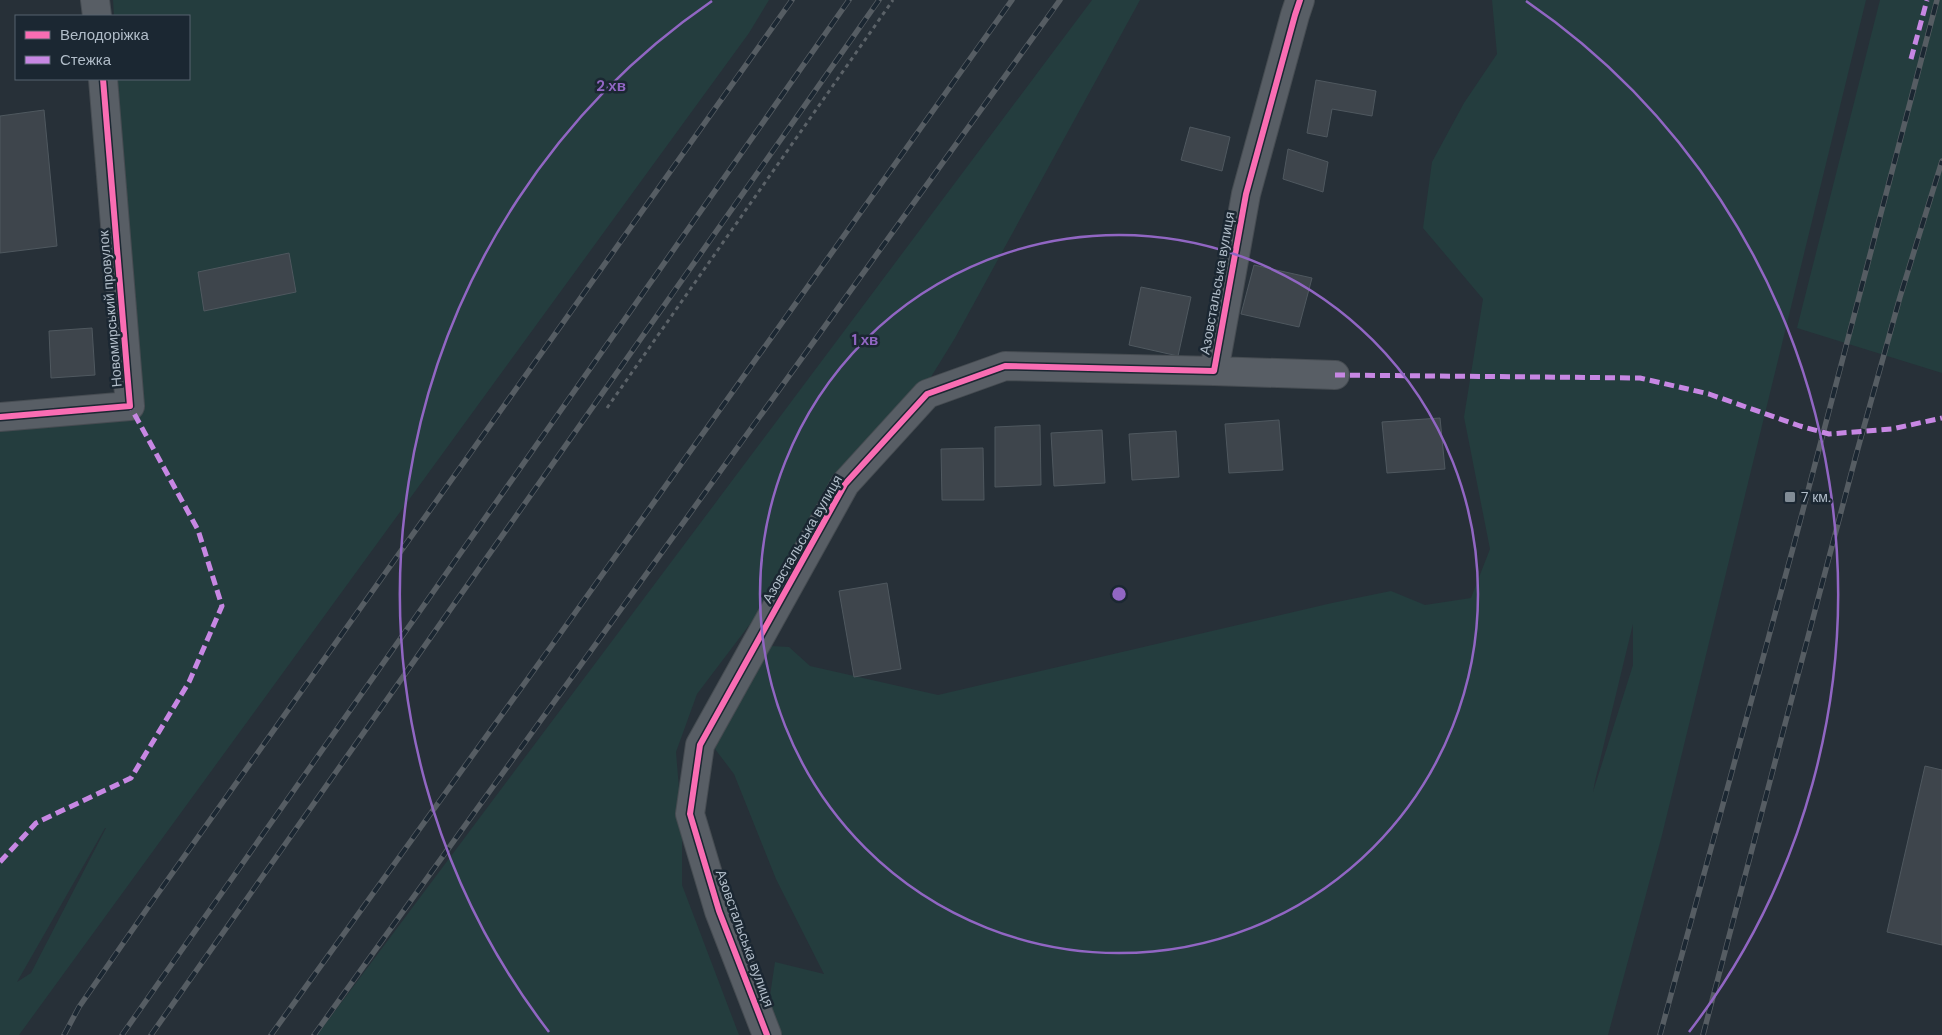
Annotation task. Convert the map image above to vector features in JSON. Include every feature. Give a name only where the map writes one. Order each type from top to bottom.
[{"type":"street","points":[[96,0],[97,15]]},
{"type":"street","name":"Азовстальська вулиця","points":[[767,1035],[719,911],[690,814],[700,745],[845,484],[927,394],[1005,366],[1214,371],[1246,194],[1294,15],[1300,0]]},
{"type":"street","name":"Новомирський провулок","points":[[0,418],[130,406],[103,80]]},
{"type":"street","points":[[1214,371],[1335,375]]},
{"type":"path","points":[[607,408],[894,0]]},
{"type":"green space","points":[[113,0],[769,0],[749,33],[19,1035],[0,1035],[0,420],[130,406],[116,80],[190,80],[190,15],[114,15]],"holes":[[[105,828],[106,828],[31,973],[17,982]]]},
{"type":"green space","points":[[1092,0],[1140,0],[955,338],[905,419],[697,694],[676,752],[682,825],[682,885],[739,1035],[317,1035]]},
{"type":"green space","points":[[1492,0],[1866,0],[1662,835],[1608,1035],[768,1035],[765,1029],[775,962],[824,974],[776,879],[734,774],[715,749],[755,645],[789,647],[810,666],[938,695],[1332,603],[1391,591],[1425,605],[1471,598],[1490,549],[1464,417],[1483,299],[1423,228],[1432,162],[1464,103],[1497,54]],"holes":[[[1633,624],[1633,665],[1593,792]]]},
{"type":"green space","points":[[1880,0],[1942,0],[1942,373],[1797,328]]},
{"type":"building","points":[[1316,80],[1376,91],[1372,116],[1332,109],[1327,137],[1307,133]]},
{"type":"building","points":[[44,110],[57,246],[0,253],[0,116]]},
{"type":"building","points":[[1190,127],[1230,137],[1222,171],[1181,160]]},
{"type":"building","points":[[1288,149],[1328,162],[1323,192],[1283,179]]},
{"type":"building","points":[[289,253],[296,292],[204,311],[198,272]]},
{"type":"building","points":[[1254,265],[1312,278],[1299,327],[1241,314]]},
{"type":"building","points":[[1141,287],[1191,297],[1178,356],[1129,345]]},
{"type":"building","points":[[92,328],[95,375],[51,378],[49,331]]},
{"type":"building","points":[[1440,418],[1445,469],[1387,473],[1382,422]]},
{"type":"building","points":[[1279,420],[1283,470],[1229,473],[1225,424]]},
{"type":"building","points":[[1040,425],[1041,485],[995,487],[995,427]]},
{"type":"building","points":[[1102,430],[1105,483],[1054,486],[1051,433]]},
{"type":"building","points":[[1176,431],[1179,477],[1132,480],[1129,434]]},
{"type":"building","points":[[983,448],[984,500],[942,500],[941,449]]},
{"type":"building","points":[[887,583],[901,669],[854,677],[839,591]]},
{"type":"building","points":[[1925,766],[1942,770],[1942,945],[1887,932]]},
{"type":"railway","points":[[64,1035],[79,1007],[149,906],[792,0]]},
{"type":"railway","points":[[122,1035],[849,0]]},
{"type":"railway","points":[[151,1035],[879,0]]},
{"type":"railway","points":[[271,1035],[555,641],[1012,0]]},
{"type":"railway","points":[[314,1035],[1060,0]]},
{"type":"railway","points":[[1660,1035],[1793,548],[1937,0]]},
{"type":"railway","points":[[1703,1035],[1855,459],[1900,297],[1942,161]]},
{"type":"marked path","points":[[1911,59],[1927,0]]},
{"type":"marked path","points":[[1335,375],[1640,378],[1709,394],[1800,426],[1829,434],[1892,429],[1942,418]]},
{"type":"marked path","points":[[0,862],[36,823],[131,778],[189,682],[222,606],[198,530],[130,406]]},
{"type":"cycle path","points":[[767,1035],[719,911],[690,814],[700,745],[845,484],[927,394],[1005,366],[1214,371],[1246,194],[1300,0]]},
{"type":"cycle path","points":[[0,417],[130,406],[103,80]]},
{"type":"place","name":"7 км.","points":[[1790,497]]}]
